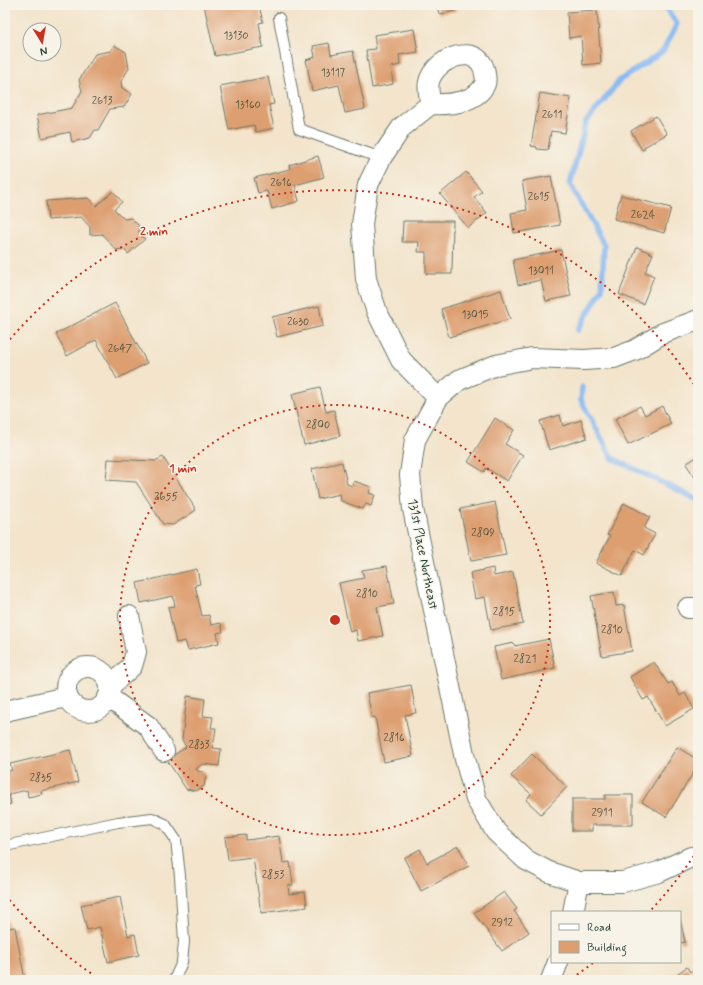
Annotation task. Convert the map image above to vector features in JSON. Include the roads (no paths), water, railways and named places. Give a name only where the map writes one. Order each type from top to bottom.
[{"type":"street","points":[[431,104],[402,127],[381,158],[368,185],[362,224],[366,279],[376,312],[401,360],[438,398],[459,380],[496,364],[532,358],[584,360],[614,358],[635,350],[663,333],[698,320]]},
{"type":"street","name":"131st Place Northeast","points":[[438,398],[415,440],[410,475],[414,509],[465,759],[476,799],[496,832],[526,860],[549,872],[579,882],[622,882],[659,872],[696,857]]},
{"type":"street","points":[[129,616],[136,652],[132,666],[109,692],[102,706],[89,712],[82,711],[70,703],[66,697],[66,682],[75,671],[82,667],[97,669],[108,679],[109,692],[148,726],[164,751]]},
{"type":"street","points":[[5,710],[66,697]]},
{"type":"street","points":[[573,911],[579,882]]},
{"type":"street","points":[[550,980],[558,963]]},
{"type":"lane","points":[[279,18],[299,129],[381,158]]},
{"type":"lane","points":[[5,846],[118,822],[152,818],[165,824],[176,840],[184,942],[182,962],[174,980]]},
{"type":"waterway","points":[[578,330],[602,289],[604,245],[570,184],[586,122],[620,80],[663,51],[677,24],[664,5]]},
{"type":"waterway","points":[[582,387],[581,400],[612,458],[698,500]]}]
